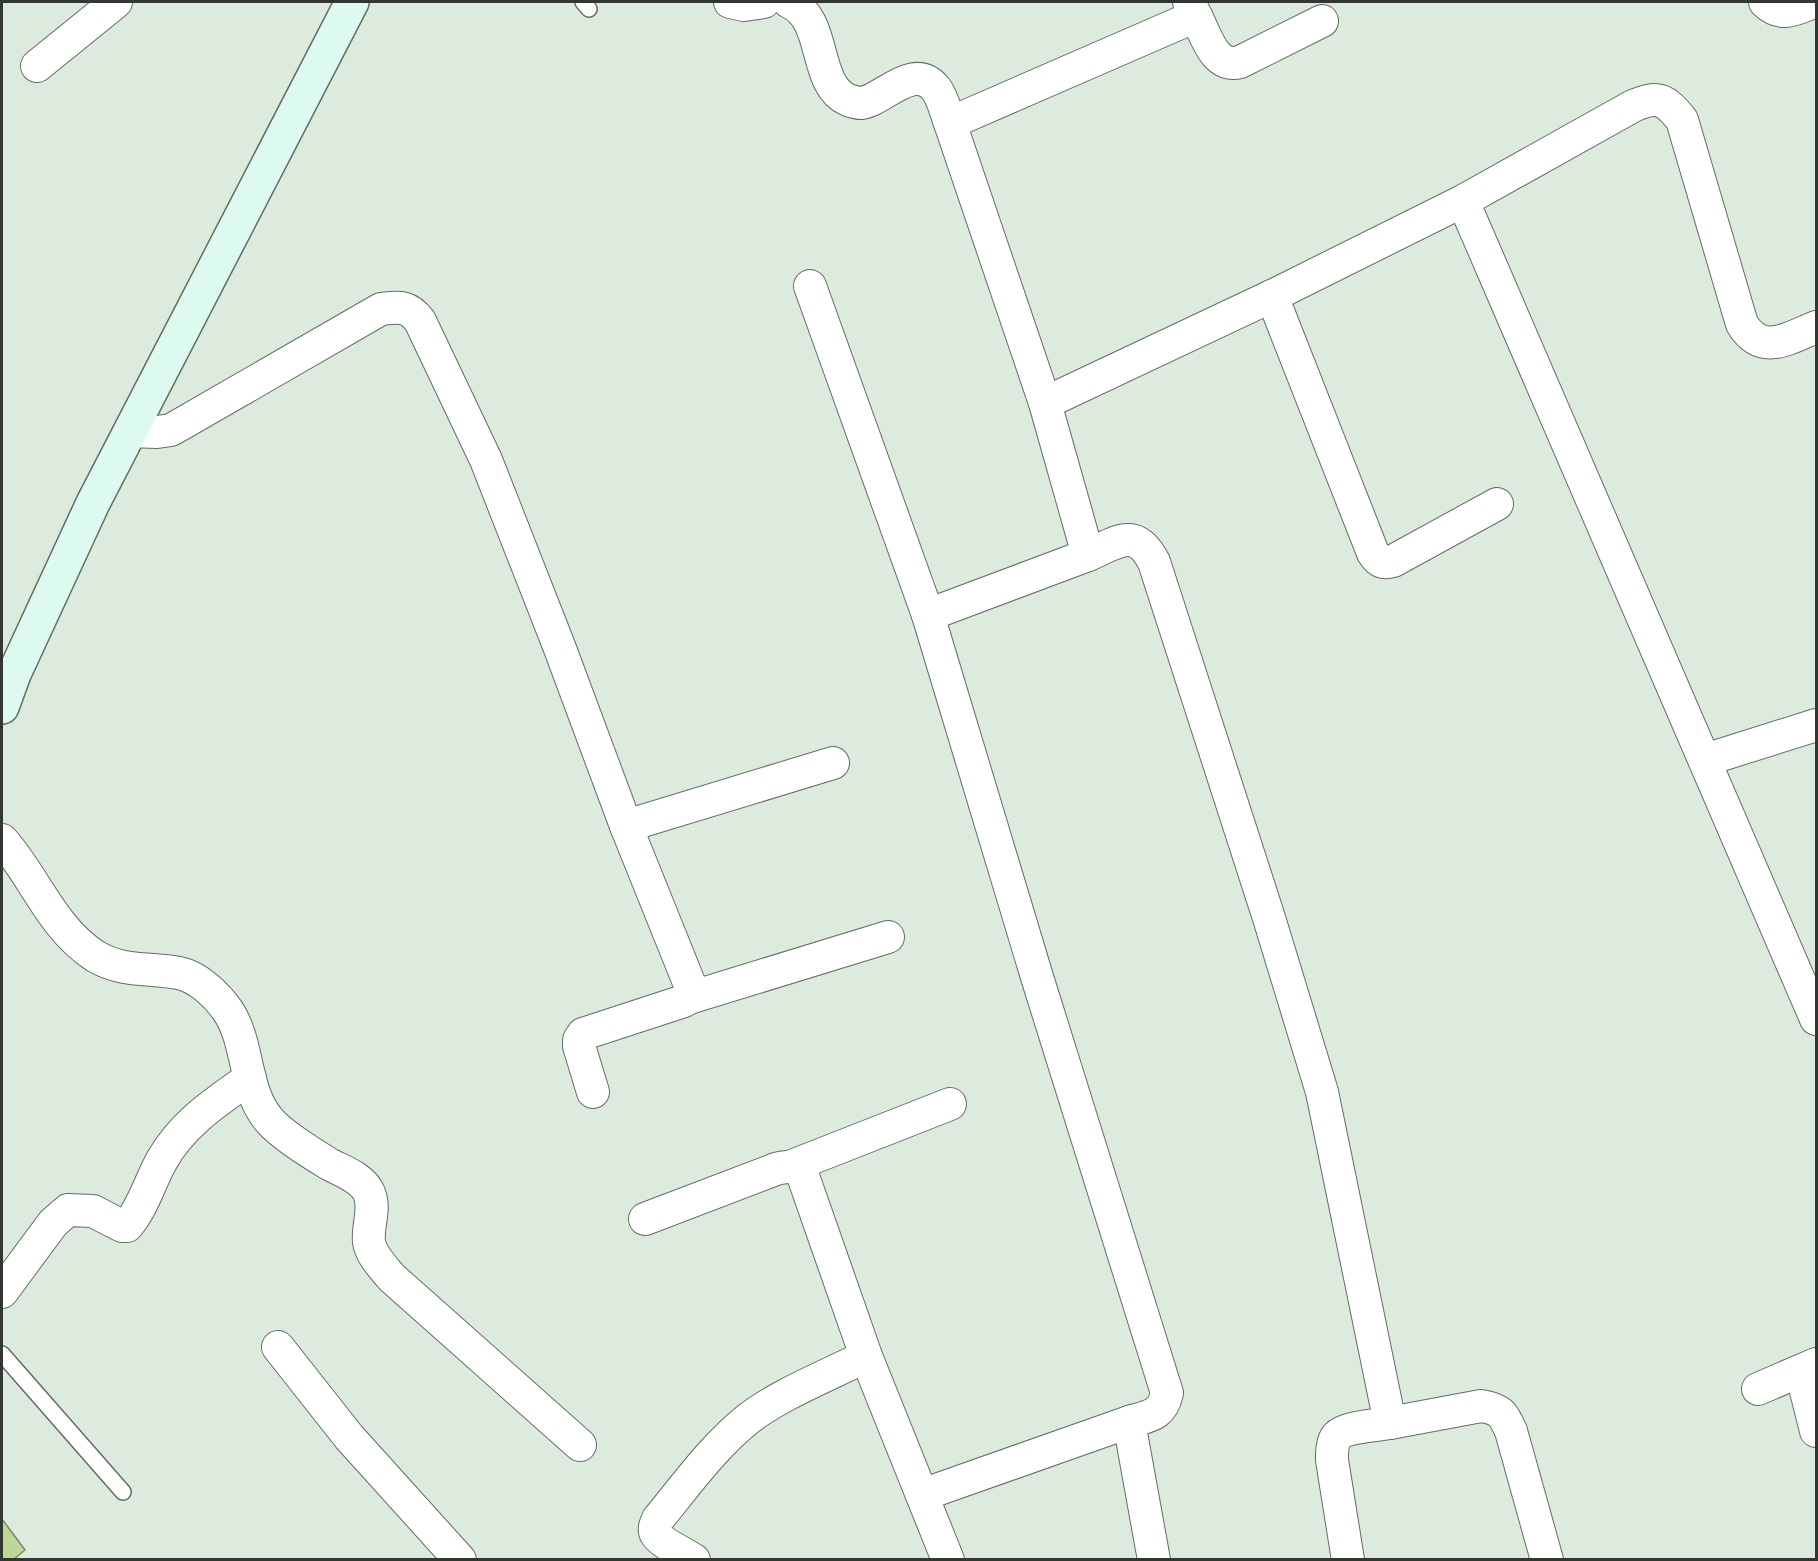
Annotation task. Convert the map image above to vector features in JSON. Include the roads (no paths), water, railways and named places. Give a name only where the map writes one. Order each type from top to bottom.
[{"type":"street","points":[[37,66],[116,2]]},
{"type":"street","points":[[730,2],[744,5],[764,2]]},
{"type":"street","points":[[789,2],[804,11],[831,84],[839,94],[849,100],[862,103],[908,80],[924,80],[936,89],[950,123],[1045,403],[1088,555]]},
{"type":"street","points":[[1765,2],[1773,9],[1788,11],[1814,2]]},
{"type":"street","points":[[2,707],[8,666],[343,6]]},
{"type":"street","points":[[950,123],[1193,9],[1216,56],[1231,64],[1240,62],[1322,21]]},
{"type":"street","points":[[1045,403],[1272,296],[1463,201],[1646,100],[1660,99],[1672,107],[1682,120],[1742,324],[1749,335],[1761,342],[1777,343],[1816,327]]},
{"type":"street","points":[[1463,201],[1816,1019]]},
{"type":"street","points":[[810,286],[928,615],[1037,977],[1167,1393],[1161,1409],[1152,1416],[1129,1422],[922,1496]]},
{"type":"street","points":[[1272,296],[1372,553],[1378,560],[1385,563],[1393,561],[1497,504]]},
{"type":"street","points":[[129,431],[171,430],[381,309],[399,307],[413,312],[420,321],[486,460],[626,826],[690,985],[689,998]]},
{"type":"street","points":[[928,615],[1124,540],[1136,540],[1146,547],[1154,562],[1269,918],[1322,1092],[1390,1424]]},
{"type":"street","points":[[1705,760],[1816,725]]},
{"type":"street","points":[[626,826],[833,763]]},
{"type":"street","points":[[2,840],[15,855],[55,918],[74,939],[96,956],[122,968],[180,973],[204,985],[228,1012],[241,1040],[255,1094],[270,1121],[327,1162],[360,1182],[369,1192],[372,1206],[369,1243],[377,1261],[391,1277],[580,1445]]},
{"type":"street","points":[[593,1092],[579,1046],[579,1040],[583,1034],[689,998],[888,937]]},
{"type":"street","points":[[2,1292],[52,1222],[68,1210],[93,1211],[122,1226],[127,1226],[135,1215],[163,1159],[182,1131],[203,1111],[250,1078]]},
{"type":"street","points":[[645,1219],[776,1168],[792,1166],[950,1104]]},
{"type":"street","points":[[792,1166],[798,1169],[803,1176],[866,1356],[948,1560]]},
{"type":"street","points":[[278,1347],[350,1437],[460,1560]]},
{"type":"street","points":[[694,1560],[661,1539],[656,1534],[655,1528],[658,1519],[715,1450],[748,1419],[786,1396],[866,1356]]},
{"type":"street","points":[[1758,1389],[1809,1367],[1816,1431]]},
{"type":"street","points":[[1348,1560],[1332,1460],[1333,1446],[1337,1436],[1345,1431],[1481,1406],[1494,1408],[1504,1415],[1511,1431],[1547,1560]]},
{"type":"street","points":[[1129,1422],[1154,1560]]},
{"type":"lane","points":[[2,1354],[123,1492]]}]
